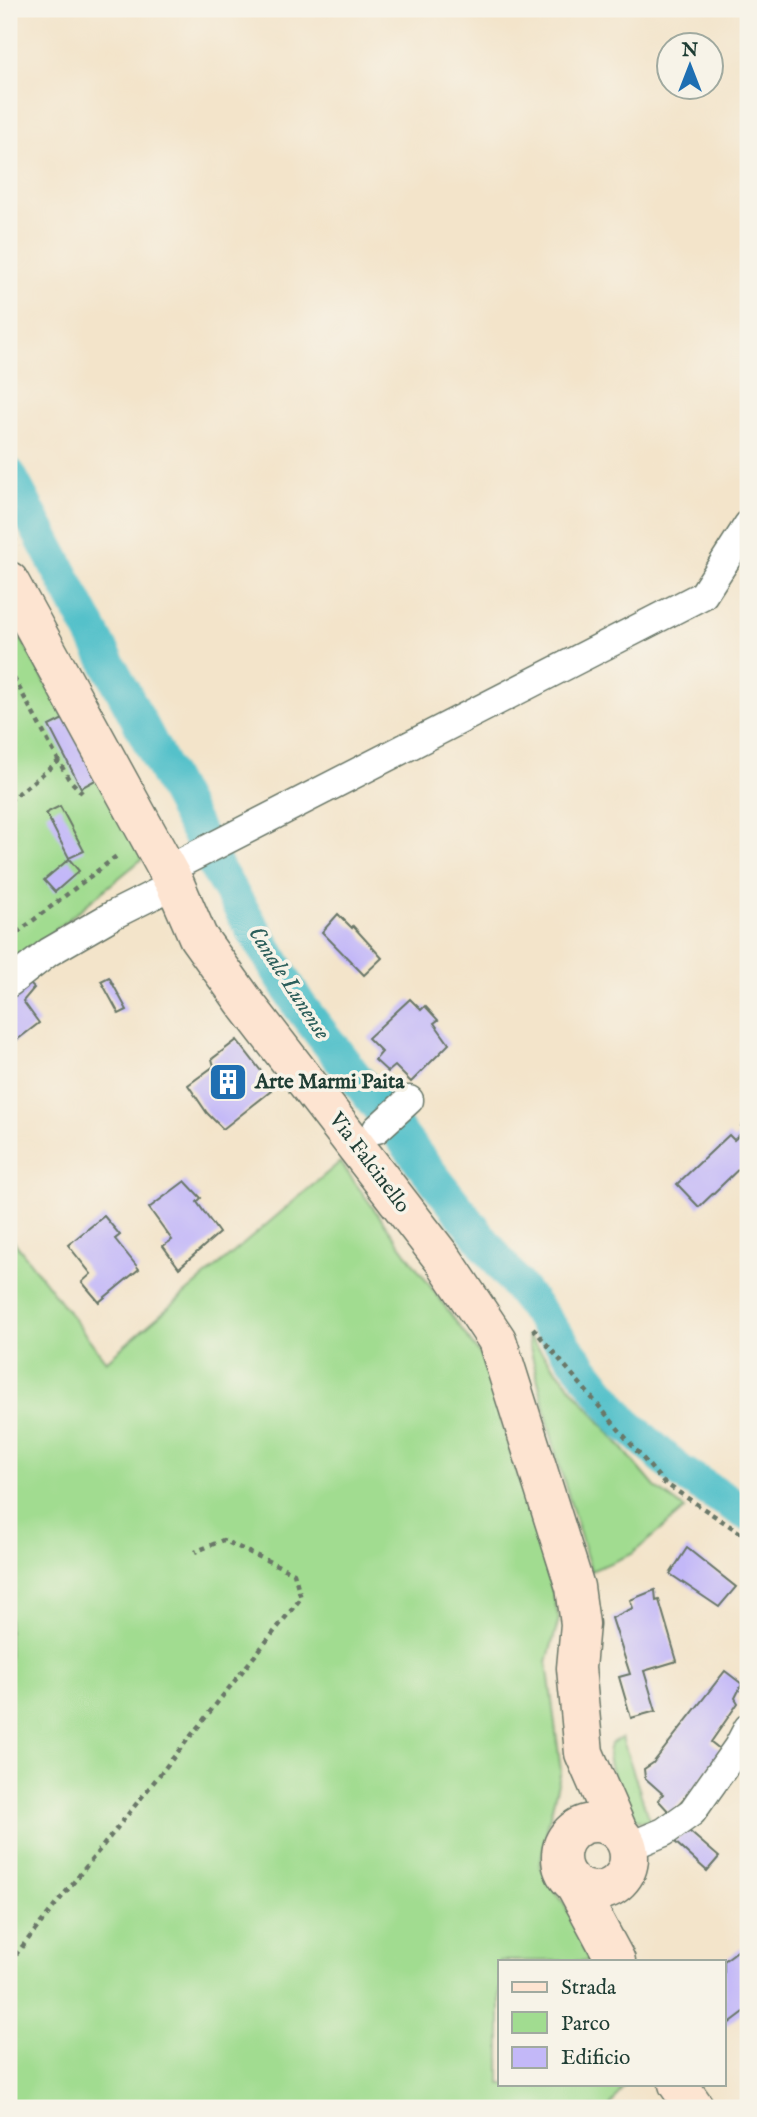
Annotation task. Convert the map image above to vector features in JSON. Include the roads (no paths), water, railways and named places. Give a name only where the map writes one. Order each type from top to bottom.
[{"type":"street","points":[[9,983],[49,953],[113,915],[231,836],[703,595],[748,525]]},
{"type":"street","name":"Via Falcinello","points":[[9,581],[177,871],[198,937],[246,1004],[445,1262],[497,1340],[575,1587],[580,1624],[576,1668],[584,1753],[622,1853],[616,1960]]},
{"type":"street","points":[[379,1127],[409,1100]]},
{"type":"street","points":[[575,1885],[594,1891],[608,1889],[622,1853],[664,1832],[692,1812],[738,1747],[748,1728]]},
{"type":"street","name":"Via Falcinello","points":[[584,1753],[564,1843],[562,1866],[615,1960]]},
{"type":"street","points":[[564,1843],[578,1828],[598,1823],[622,1853]]},
{"type":"street","points":[[679,2086],[695,2108]]},
{"type":"waterway","name":"Canale Lunense","points":[[9,475],[218,871],[299,1005],[624,1422],[679,1471],[748,1514]]},
{"type":"place","name":"Arte Marmi Paita","points":[[228,1082]]}]
